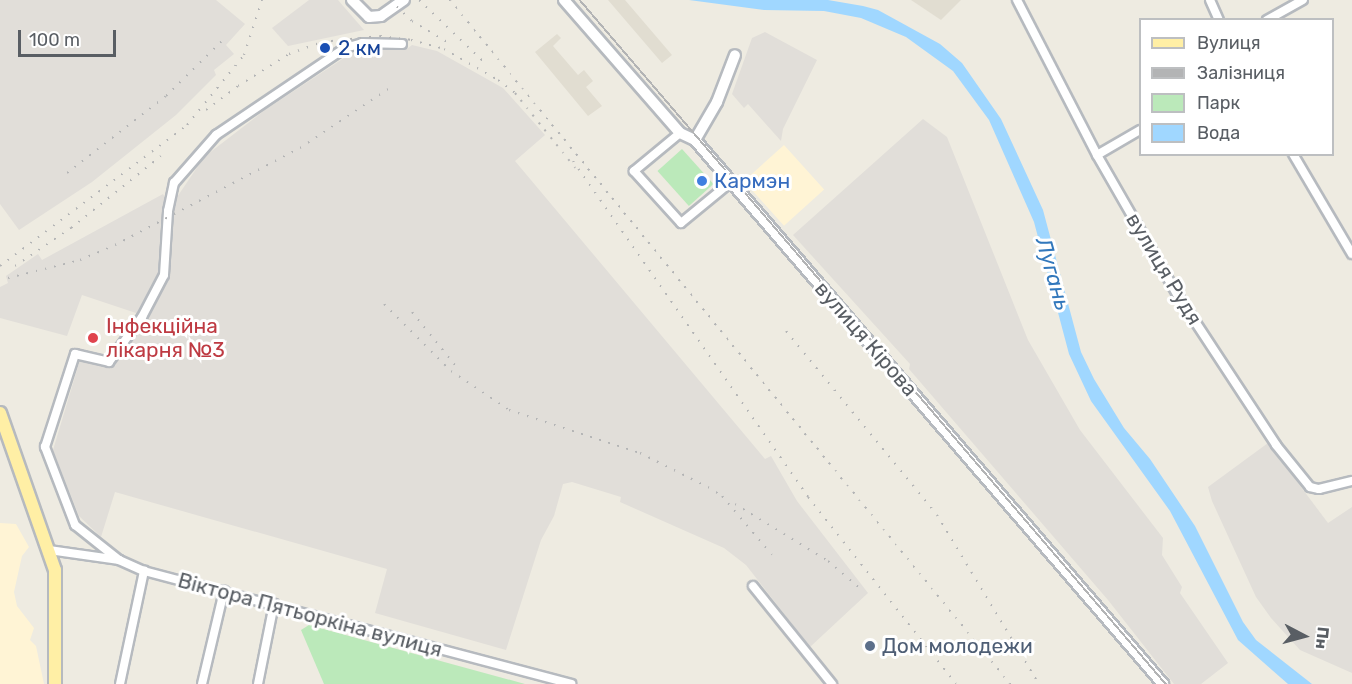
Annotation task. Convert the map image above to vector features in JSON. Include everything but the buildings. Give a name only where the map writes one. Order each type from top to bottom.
[{"type":"main road","points":[[0,413],[50,550],[55,570],[55,684]]},
{"type":"street","points":[[352,0],[369,17],[381,16],[404,0]]},
{"type":"street","name":"вулиця Кірова","points":[[564,0],[680,133],[694,140],[731,182],[1163,684]]},
{"type":"street","name":"вулиця Рудя","points":[[1017,0],[1097,155],[1177,294],[1276,445],[1310,487],[1319,489],[1352,481]]},
{"type":"street","points":[[1210,0],[1218,18]]},
{"type":"street","points":[[1271,18],[1303,0]]},
{"type":"street","points":[[119,560],[75,525],[45,447],[75,354],[109,362],[142,316],[164,275],[168,211],[174,183],[216,135],[345,48],[362,43],[402,44]]},
{"type":"street","points":[[694,140],[717,102],[735,55]]},
{"type":"street","points":[[1097,155],[1139,131]]},
{"type":"street","points":[[680,133],[634,171],[681,223],[731,182]]},
{"type":"street","points":[[1294,156],[1352,253]]},
{"type":"street","name":"Віктора Пятьоркіна вулиця","points":[[50,550],[119,560],[144,571],[571,684]]},
{"type":"street","points":[[120,684],[144,571]]},
{"type":"street","points":[[753,586],[832,684]]},
{"type":"street","points":[[202,684],[224,591]]},
{"type":"street","points":[[258,684],[274,604]]},
{"type":"shaded area","points":[[0,0],[216,0],[245,24],[226,45],[234,54],[214,70],[216,75],[176,115],[92,182],[19,230],[0,204]]},
{"type":"shaded area","points":[[309,0],[338,0],[364,30],[288,46],[272,28]]},
{"type":"shaded area","points":[[608,0],[625,0],[672,55],[662,63]]},
{"type":"shaded area","points":[[911,0],[961,0],[941,20]]},
{"type":"shaded area","points":[[765,32],[817,60],[783,129],[781,141],[748,104],[744,108],[732,94],[752,38]]},
{"type":"shaded area","points":[[557,34],[561,38],[553,46],[578,75],[584,70],[593,81],[586,87],[602,106],[588,116],[535,52]]},
{"type":"shaded area","points":[[412,45],[437,51],[503,88],[545,135],[515,161],[765,459],[771,456],[797,501],[868,593],[810,647],[746,565],[724,548],[620,502],[621,497],[572,482],[563,484],[554,516],[541,540],[506,650],[375,613],[387,569],[115,492],[101,537],[79,516],[53,450],[80,360],[112,367],[160,295],[170,272],[175,200],[204,157],[265,110],[350,54],[376,47],[407,49]]},
{"type":"shaded area","points":[[923,119],[947,137],[1028,340],[1080,430],[1163,538],[1162,555],[1182,587],[1180,593],[1228,663],[1201,684],[1174,684],[1108,600],[909,369],[910,364],[793,235]]},
{"type":"shaded area","points":[[784,145],[824,190],[784,226],[744,181]]},
{"type":"shaded area","points":[[163,194],[167,201],[160,277],[139,314],[82,295],[67,336],[0,318],[0,287],[8,283],[6,276],[38,254],[42,260]]},
{"type":"shaded area","points":[[1268,443],[1328,523],[1352,507],[1352,673],[1300,650],[1271,618],[1256,597],[1212,501],[1208,487]]},
{"type":"shaded area","points":[[0,523],[16,524],[29,547],[22,556],[14,592],[17,606],[34,628],[30,640],[36,646],[44,684],[0,684]]},
{"type":"green space","points":[[682,149],[713,184],[689,206],[657,171]]},
{"type":"green space","points":[[309,625],[525,684],[324,684],[301,630]]},
{"type":"water","name":"Лугань","points":[[689,0],[828,0],[863,6],[878,10],[940,44],[962,63],[1001,119],[1043,210],[1081,352],[1094,379],[1124,428],[1150,459],[1195,526],[1243,622],[1256,640],[1312,684],[1288,684],[1238,640],[1170,511],[1091,401],[1069,354],[1034,222],[989,120],[953,71],[906,37],[861,18],[824,11],[764,10]]},
{"type":"tram line","points":[[580,0],[1166,684]]},
{"type":"railway","points":[[0,266],[187,125],[244,55],[262,0]]},
{"type":"railway","points":[[390,0],[412,21],[452,45]]},
{"type":"railway","points":[[419,0],[486,64]]},
{"type":"railway","points":[[450,0],[1010,684]]},
{"type":"railway","points":[[238,86],[289,54],[322,42],[380,36],[411,40],[444,49],[498,80],[515,93],[577,170]]},
{"type":"railway","points":[[67,173],[166,96],[225,38]]},
{"type":"railway","points":[[206,110],[242,83]]},
{"type":"railway","points":[[8,278],[80,260],[115,245],[300,148],[388,89]]},
{"type":"railway","points":[[15,266],[71,228],[161,156]]},
{"type":"railway","points":[[573,161],[808,497],[956,684]]},
{"type":"railway","points":[[384,304],[451,371],[509,410],[640,453],[722,496],[772,555]]},
{"type":"railway","points":[[412,312],[455,365]]},
{"type":"railway","points":[[786,331],[937,515],[1039,684]]},
{"type":"railway","points":[[735,504],[828,561],[862,590]]},
{"type":"place","name":"2 км","points":[[325,48]]},
{"type":"place","name":"Кармэн","points":[[702,181]]},
{"type":"place","name":"Інфекційна лікарня №3","points":[[93,338]]},
{"type":"place","name":"Дом молодежи","points":[[870,646]]}]
